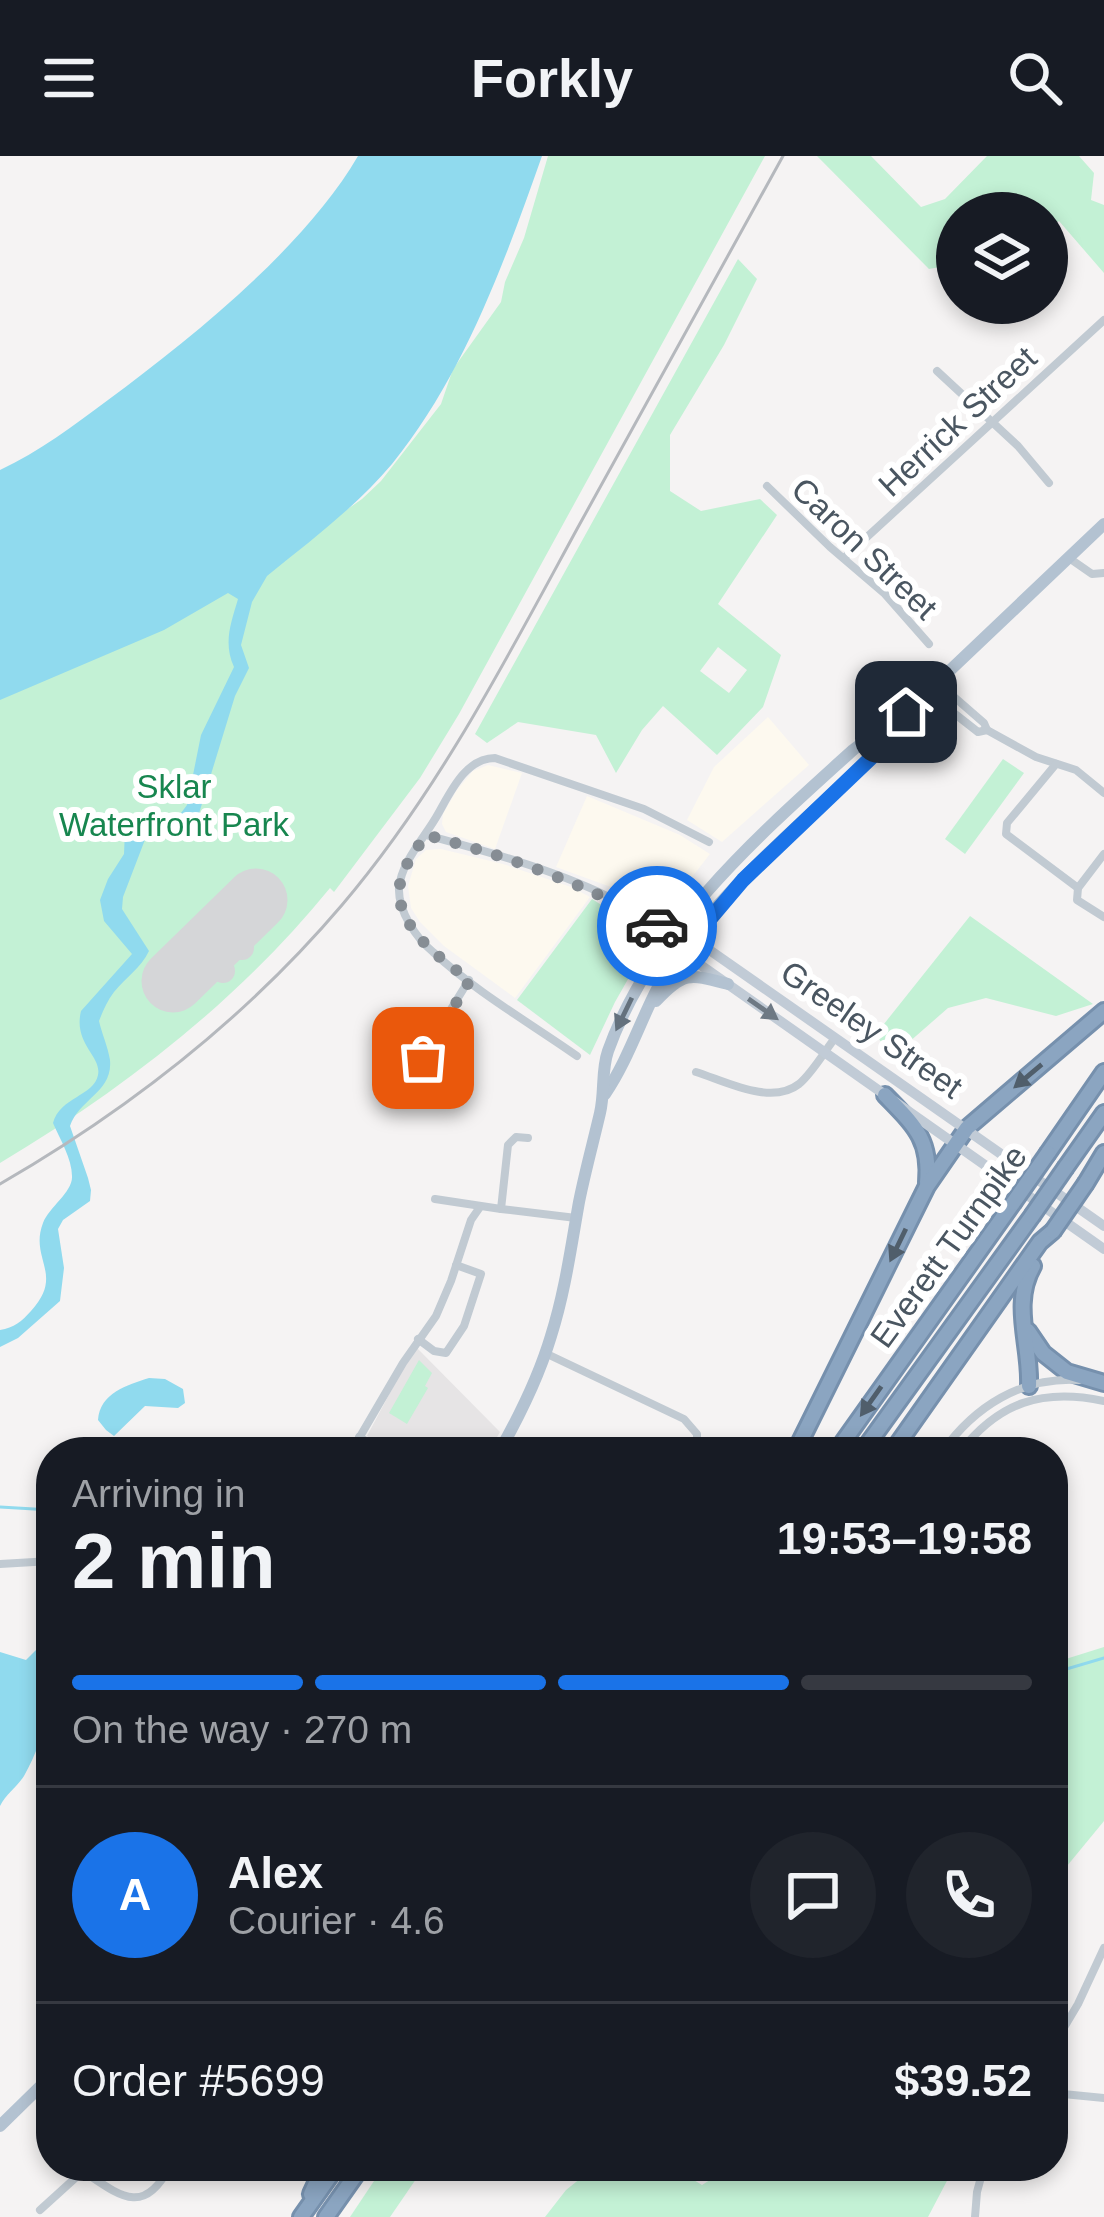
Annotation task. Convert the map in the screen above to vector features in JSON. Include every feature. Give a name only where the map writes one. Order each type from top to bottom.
[{"type":"highway","points":[[802,1437],[927,1186],[954,1142],[1104,1011]]},
{"type":"highway","name":"Everett Turnpike","points":[[847,1437],[1104,1072]]},
{"type":"highway","points":[[885,1095],[922,1136],[928,1156],[927,1186]]},
{"type":"highway","name":"Everett Turnpike","points":[[873,1437],[1104,1113]]},
{"type":"highway","points":[[1029,1393],[1022,1304],[1027,1277],[1104,1153]]},
{"type":"highway","points":[[1086,1183],[1104,1165]]},
{"type":"highway","points":[[903,1437],[1040,1242],[1053,1231]]},
{"type":"highway","points":[[1024,1324],[1043,1353],[1066,1372],[1104,1383]]},
{"type":"highway","points":[[303,2214],[315,2181]]},
{"type":"highway","points":[[303,2214],[326,2181]]},
{"type":"highway","points":[[326,2217],[351,2181]]},
{"type":"main road","points":[[507,1437],[545,1353],[560,1306],[604,1095],[603,1071],[614,1035],[670,933],[717,880],[832,769],[861,743],[884,733],[1104,524]]},
{"type":"main road","points":[[604,1095],[657,990],[682,952],[743,880],[874,755],[884,733]]},
{"type":"main road","name":"Greeley Street","points":[[670,933],[693,938],[1104,1226]]},
{"type":"main road","name":"Greeley Street","points":[[670,933],[682,952],[1104,1249]]},
{"type":"main road","points":[[647,1010],[684,976],[728,984]]},
{"type":"main road","points":[[0,2126],[36,2091]]},
{"type":"street","name":"Herrick Street","points":[[844,558],[1104,320]]},
{"type":"street","points":[[937,370],[1048,483]]},
{"type":"street","name":"Caron Street","points":[[767,486],[885,594],[929,644]]},
{"type":"street","points":[[1069,557],[1092,574],[1104,573]]},
{"type":"street","points":[[932,687],[978,732],[988,730],[1013,746],[1076,770],[1104,793]]},
{"type":"street","points":[[578,1056],[430,950],[413,928],[400,900],[401,878],[426,835],[467,770],[484,758],[495,758],[644,809],[709,842]]},
{"type":"street","points":[[1056,764],[1006,824],[1006,834],[1078,888]]},
{"type":"street","name":"Greeley Street","points":[[426,835],[604,895],[670,933]]},
{"type":"street","points":[[1104,854],[1078,888],[1077,900],[1104,917]]},
{"type":"street","points":[[422,1070],[427,1048],[470,980]]},
{"type":"street","points":[[696,1072],[754,1090],[786,1091],[802,1082],[836,1036]]},
{"type":"street","points":[[501,1209],[508,1145],[516,1137],[528,1138]]},
{"type":"street","points":[[434,1199],[576,1218]]},
{"type":"street","points":[[359,1437],[436,1316],[480,1207]]},
{"type":"street","points":[[418,1339],[446,1353],[464,1326],[481,1274],[456,1265]]},
{"type":"street","points":[[545,1353],[684,1419],[697,1437]]},
{"type":"street","points":[[972,1437],[1029,1393],[1064,1380],[1104,1383]]},
{"type":"street","points":[[956,1437],[978,1411],[1007,1393],[1104,1401]]},
{"type":"street","points":[[0,1564],[36,1563]]},
{"type":"street","points":[[1068,2021],[1104,1948]]},
{"type":"street","points":[[1068,2094],[1104,2098]]},
{"type":"street","points":[[40,2210],[68,2181]]},
{"type":"street","points":[[98,2181],[117,2194],[142,2199],[162,2181]]},
{"type":"street","points":[[975,2217],[978,2181]]},
{"type":"shaded area","points":[[768,717],[809,765],[722,842],[687,820],[714,767]]},
{"type":"shaded area","points":[[488,765],[522,773],[495,849],[446,832],[442,824],[457,790],[473,771]]},
{"type":"shaded area","points":[[587,796],[680,835],[710,854],[661,917],[619,890],[556,867]]},
{"type":"shaded area","points":[[441,849],[503,864],[590,897],[515,998],[444,946],[411,908],[408,886],[416,859],[426,850]]},
{"type":"shaded area","points":[[415,1346],[500,1432],[497,1437],[367,1436]]},
{"type":"green space","name":"Sklar Waterfront Park","points":[[548,156],[765,156],[459,714],[420,778],[334,892],[330,888],[257,969],[177,1040],[0,1163],[0,693],[229,592],[381,481],[441,404],[453,369],[501,302]]},
{"type":"green space","points":[[817,156],[871,156],[921,207],[936,202],[936,268],[929,269]]},
{"type":"green space","points":[[987,156],[1079,156],[1094,173],[1091,200],[1104,205],[1104,273],[1068,231],[1068,192],[952,192]]},
{"type":"green space","points":[[738,259],[757,279],[670,435],[670,491],[701,511],[760,499],[777,515],[718,604],[781,655],[763,707],[717,755],[663,706],[616,773],[596,735],[518,722],[487,743],[475,734]],"holes":[[[718,647],[747,670],[729,693],[700,671]]]},
{"type":"green space","points":[[1003,759],[1024,773],[965,854],[945,839]]},
{"type":"green space","points":[[592,899],[652,937],[590,1055],[517,1000]]},
{"type":"green space","points":[[970,916],[1093,1004],[1056,1016],[986,998],[948,1008],[908,1043],[884,1047],[876,1034]]},
{"type":"green space","points":[[419,1360],[432,1373],[407,1424],[389,1413]]},
{"type":"green space","points":[[1104,1647],[1104,1821],[1068,1865],[1068,1658]]},
{"type":"green space","points":[[374,2181],[415,2181],[390,2217],[350,2217]]},
{"type":"green space","points":[[577,2181],[695,2181],[702,2185],[708,2181],[947,2181],[928,2217],[545,2217]]},
{"type":"water","points":[[358,156],[542,156],[480,317],[418,430],[363,495],[267,576],[252,602],[241,645],[249,668],[235,696],[197,820],[146,837],[123,897],[122,909],[149,951],[114,992],[99,1021],[110,1071],[70,1126],[91,1190],[90,1201],[58,1229],[64,1268],[60,1301],[18,1338],[0,1347],[0,1330],[21,1321],[41,1298],[46,1276],[40,1247],[43,1223],[71,1182],[70,1163],[53,1123],[62,1107],[90,1088],[98,1075],[81,1032],[81,1011],[132,954],[104,921],[100,900],[124,854],[125,830],[134,820],[181,813],[187,805],[201,735],[234,667],[229,641],[238,599],[228,593],[164,630],[0,700],[0,470],[69,428],[210,319],[309,224]]},
{"type":"water","points":[[149,1378],[165,1379],[183,1389],[185,1403],[178,1408],[145,1406],[114,1436],[98,1420],[104,1403],[116,1392]]},
{"type":"water","points":[[36,1650],[36,1749],[24,1776],[0,1806],[0,1652],[26,1660]]},
{"type":"waterway","points":[[0,1507],[36,1509]]},
{"type":"waterway","points":[[1068,1669],[1104,1658]]},
{"type":"taxiway","points":[[225,931],[242,948]]},
{"type":"taxiway","points":[[204,951],[223,971]]},
{"type":"runway","points":[[173,981],[256,900]]},
{"type":"railway","points":[[0,1184],[94,1125],[183,1059],[266,986],[377,862],[497,675],[783,156]]},
{"type":"way so far","points":[[423,1058],[470,980],[430,950],[403,910],[401,878],[426,835],[574,883],[657,926]]},
{"type":"route","points":[[657,926],[682,952],[743,880],[874,755],[884,733],[906,712]]}]
